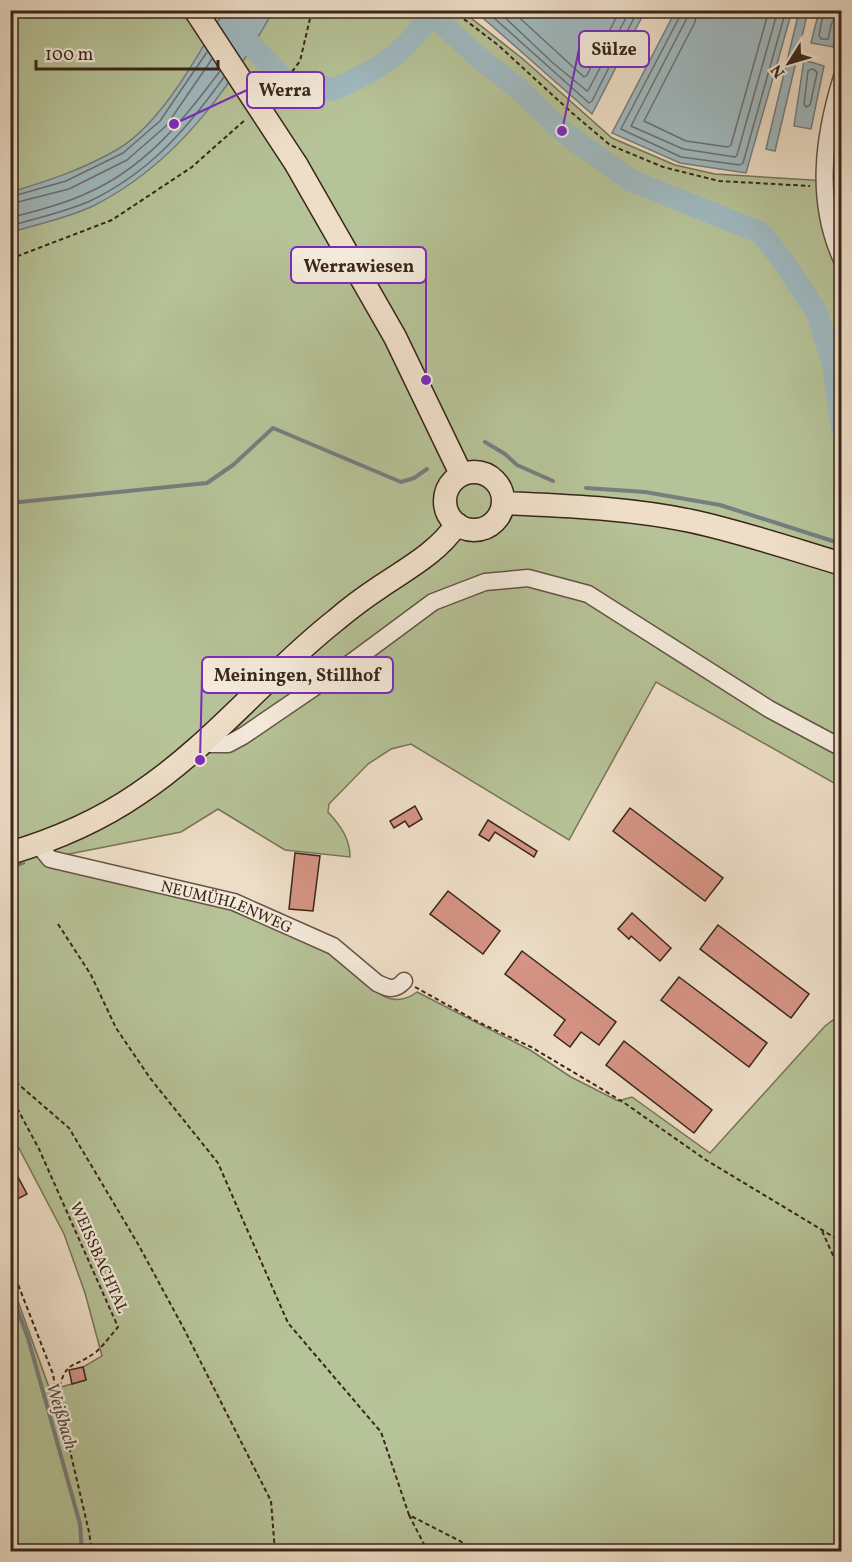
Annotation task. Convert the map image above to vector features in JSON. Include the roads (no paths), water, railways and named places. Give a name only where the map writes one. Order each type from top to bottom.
[{"type":"main road","points":[[195,10],[296,164],[395,337],[461,474]]},
{"type":"main road","points":[[477,471],[495,480],[501,488],[504,503],[499,517],[489,526],[470,530],[457,524],[447,510],[445,496],[453,480],[461,474],[477,471]]},
{"type":"main road","points":[[504,503],[604,509],[688,521],[732,531],[842,564]]},
{"type":"main road","points":[[10,853],[82,825],[138,795],[171,770],[335,621],[379,587],[419,562],[444,540],[457,524]]},
{"type":"street","points":[[842,77],[831,126],[824,187],[832,240],[842,260]]},
{"type":"street","points":[[200,744],[228,744],[243,736],[356,659],[433,602],[484,582],[528,578],[588,594],[770,709],[842,748]]},
{"type":"street","name":"NEUMÜHLENWEG","points":[[37,843],[50,859],[234,902],[333,946],[386,988],[393,990],[404,981]]},
{"type":"water","points":[[676,10],[792,11],[746,173],[680,163],[612,133]]},
{"type":"water","points":[[224,11],[273,11],[219,96],[175,147],[123,189],[93,206],[11,232],[11,192],[79,168],[118,149],[134,137],[164,106],[178,87]]},
{"type":"water","points":[[475,11],[645,11],[592,114]]},
{"type":"water","points":[[799,11],[808,11],[775,151],[766,149]]},
{"type":"water","points":[[819,11],[841,11],[833,47],[811,43]]},
{"type":"water","points":[[804,60],[824,66],[811,129],[794,126]]},
{"type":"waterway","points":[[238,32],[292,87],[305,92],[320,86],[333,90],[376,68],[401,50],[422,27],[431,13],[478,57],[519,89],[562,131],[630,180],[761,233],[786,265],[817,313],[833,364],[842,430]]},
{"type":"waterway","points":[[10,503],[207,483],[233,465],[273,428],[401,482],[414,478],[427,469]]},
{"type":"waterway","points":[[485,442],[505,454],[517,465],[553,481]]},
{"type":"waterway","points":[[586,488],[645,492],[720,505],[842,544]]},
{"type":"waterway","name":"Weißbach","points":[[10,1290],[28,1338],[80,1524],[82,1552]]},
{"type":"place","name":"Werra","points":[[174,124]]},
{"type":"place","name":"Sülze","points":[[562,131]]},
{"type":"place","name":"Werrawiesen","points":[[426,380]]},
{"type":"place","name":"Meiningen, Stillhof","points":[[200,760]]}]
